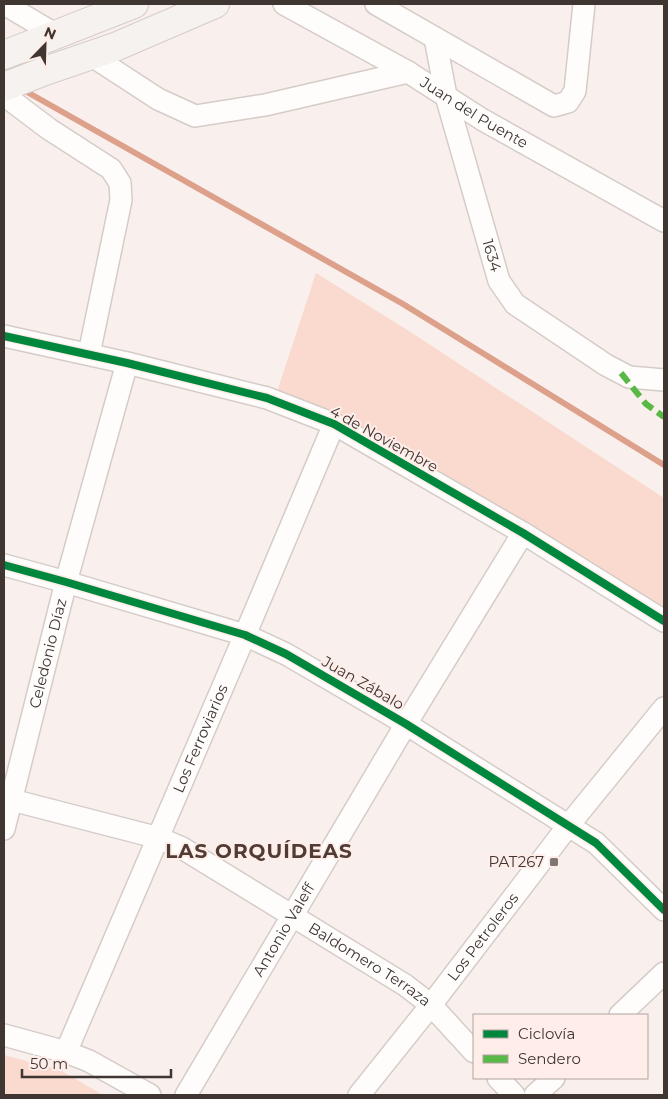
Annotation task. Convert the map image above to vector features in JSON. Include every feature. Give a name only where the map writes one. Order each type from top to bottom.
[{"type":"main road","points":[[4,55],[134,4]]},
{"type":"main road","points":[[4,87],[116,47],[215,4]]},
{"type":"street","points":[[4,4],[55,34]]},
{"type":"street","name":"Juan del Puente","points":[[284,4],[408,72],[483,120],[664,221]]},
{"type":"street","points":[[376,4],[554,106],[568,102],[576,90],[584,4]]},
{"type":"street","name":"1634","points":[[435,38],[446,96],[499,282],[515,304],[606,365],[629,376],[664,380]]},
{"type":"street","points":[[92,56],[158,99],[195,116],[265,105],[408,72]]},
{"type":"street","points":[[4,95],[49,129],[111,169],[120,183],[121,200],[90,354]]},
{"type":"street","name":"4 de Noviembre","points":[[4,336],[90,354],[267,398],[334,424],[523,532],[664,621]]},
{"type":"street","name":"Celedonio Díaz","points":[[4,829],[7,799],[128,363]]},
{"type":"street","name":"Los Ferroviarios","points":[[66,1052],[334,424]]},
{"type":"street","name":"Antonio Valeff","points":[[186,1095],[406,724],[523,532]]},
{"type":"street","name":"Juan Zábalo","points":[[4,565],[245,635],[286,654],[406,724],[596,843],[664,910]]},
{"type":"street","name":"Los Petroleros","points":[[359,1095],[431,1005],[568,826],[664,708]]},
{"type":"street","name":"Baldomero Terraza","points":[[7,799],[158,838],[182,848],[405,985],[431,1005],[473,1051]]},
{"type":"street","points":[[621,1014],[664,973]]},
{"type":"street","points":[[4,1035],[66,1052],[89,1061],[150,1095]]},
{"type":"street","points":[[499,1079],[514,1095]]},
{"type":"street","points":[[536,1095],[553,1079]]},
{"type":"shaded area","points":[[316,273],[409,331],[664,498],[664,610],[275,398]]},
{"type":"shaded area","points":[[4,1055],[60,1070],[103,1095],[4,1095]]},
{"type":"waterway","points":[[20,88],[403,304],[664,465]]},
{"type":"marked path","points":[[621,373],[646,404],[664,417]]},
{"type":"cycle path","points":[[4,336],[127,363],[267,398],[334,424],[523,533],[664,621]]},
{"type":"cycle path","points":[[4,565],[245,635],[286,654],[406,724],[596,843],[664,910]]},
{"type":"place","name":"PAT267","points":[[554,862]]},
{"type":"district","name":"LAS ORQUÍDEAS","points":[[259,851]]}]
